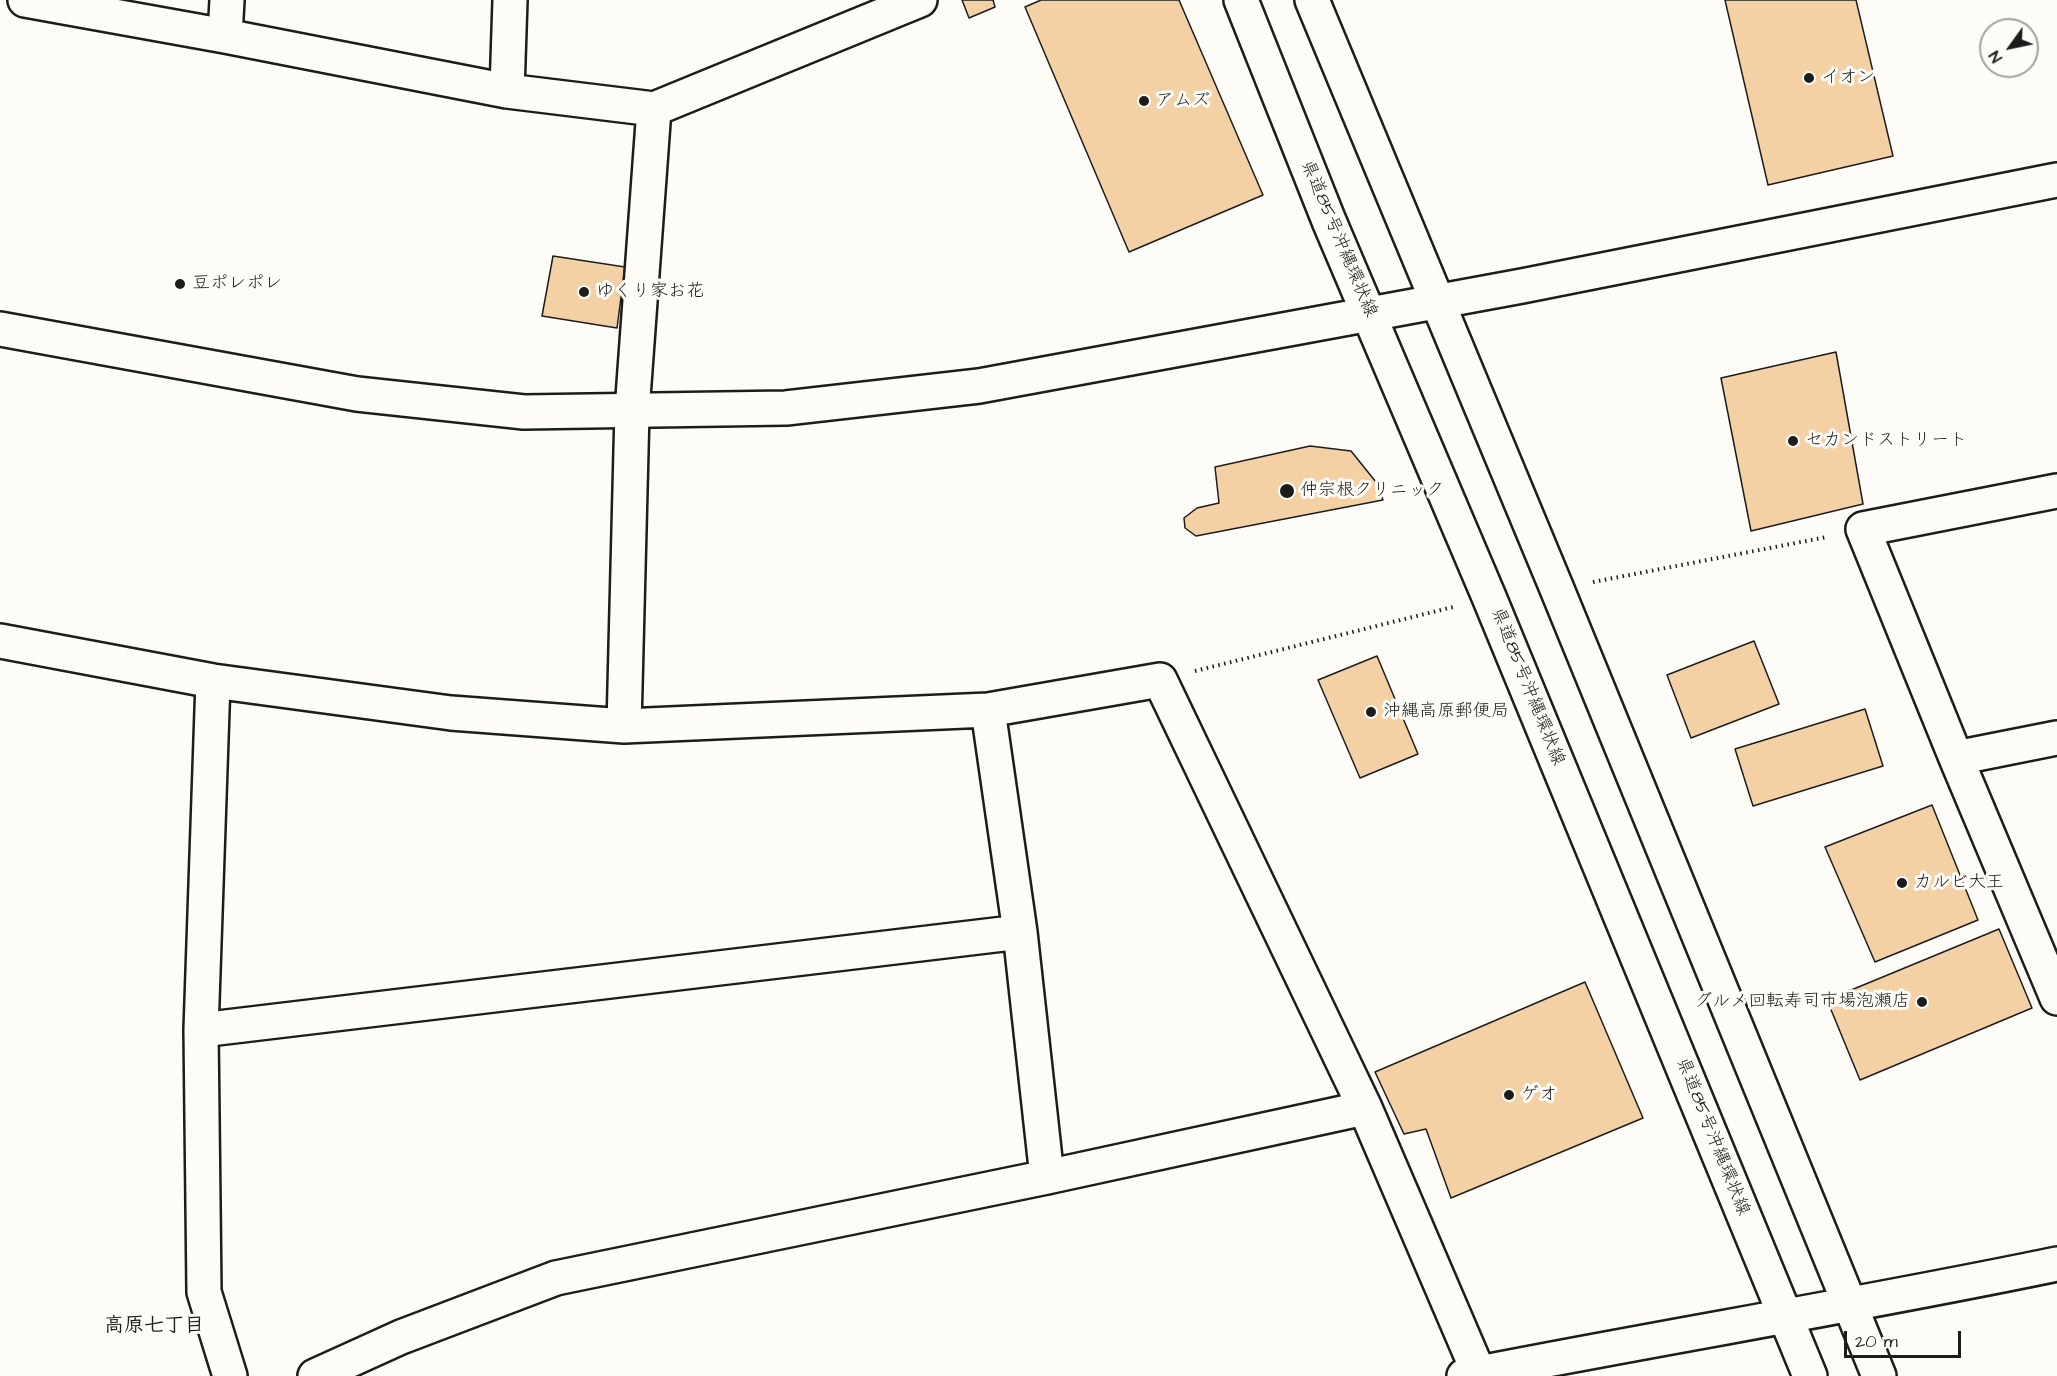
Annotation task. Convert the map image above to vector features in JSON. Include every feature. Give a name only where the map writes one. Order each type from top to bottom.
[{"type":"street","points":[[25,0],[507,91],[654,109],[915,1]]},
{"type":"street","points":[[225,36],[227,0]]},
{"type":"street","points":[[507,91],[510,0]]},
{"type":"street","name":"県道85号沖縄環状線","points":[[1240,0],[1329,221],[1490,597],[1810,1376]]},
{"type":"street","points":[[1312,0],[1879,1376]]},
{"type":"street","points":[[624,726],[632,411],[654,109]]},
{"type":"street","points":[[0,329],[357,394],[524,412],[786,408],[979,386],[1436,302],[2057,180]]},
{"type":"street","points":[[2056,993],[1956,758],[1863,530],[2057,491]]},
{"type":"street","points":[[0,641],[213,681],[451,713],[624,726],[988,710],[1160,680],[1365,1108],[1474,1375],[1785,1316],[1850,1306],[2057,1264]]},
{"type":"street","points":[[213,681],[201,1030],[204,1293],[230,1376]]},
{"type":"street","points":[[988,710],[1020,932],[1047,1177]]},
{"type":"street","points":[[1956,758],[2057,738]]},
{"type":"street","points":[[201,1030],[1020,932]]},
{"type":"street","points":[[315,1376],[401,1337],[556,1278],[1047,1177],[1365,1108]]},
{"type":"path","points":[[1557,590],[1863,530]]},
{"type":"path","points":[[1160,680],[1490,597]]},
{"type":"building","points":[[962,0],[993,0],[995,7],[969,18]]},
{"type":"building","name":"アムズ","points":[[1041,0],[1179,0],[1263,195],[1129,252],[1025,7]]},
{"type":"building","name":"イオン","points":[[1725,0],[1856,0],[1893,156],[1768,185]]},
{"type":"building","name":"ゆくり家お花","points":[[553,256],[625,267],[617,328],[542,316]]},
{"type":"building","name":"セカンドストリート","points":[[1836,352],[1863,504],[1751,531],[1721,378]]},
{"type":"building","points":[[1310,446],[1351,451],[1376,482],[1383,500],[1196,536],[1185,528],[1184,518],[1197,508],[1219,503],[1215,467]]},
{"type":"building","points":[[1754,641],[1779,704],[1691,738],[1667,675]]},
{"type":"building","points":[[1377,656],[1418,754],[1360,778],[1318,680]]},
{"type":"building","points":[[1865,709],[1883,766],[1753,806],[1735,749]]},
{"type":"building","name":"カルビ大王","points":[[1932,805],[1978,920],[1875,962],[1825,847]]},
{"type":"building","points":[[1999,929],[2032,1008],[1860,1080],[1827,1000]]},
{"type":"building","name":"ゲオ","points":[[1585,982],[1643,1118],[1451,1198],[1426,1129],[1404,1134],[1375,1072]]},
{"type":"place","name":"イオン","points":[[1809,78]]},
{"type":"place","name":"アムズ","points":[[1144,101]]},
{"type":"place","name":"豆ポレポレ","points":[[180,284]]},
{"type":"place","name":"ゆくり家お花","points":[[584,292]]},
{"type":"place","name":"セカンドストリート","points":[[1793,441]]},
{"type":"place","name":"仲宗根クリニック","points":[[1287,491]]},
{"type":"place","name":"沖縄高原郵便局","points":[[1371,712]]},
{"type":"place","name":"カルビ大王","points":[[1902,883]]},
{"type":"place","name":"グルメ回転寿司市場泡瀬店","points":[[1922,1002]]},
{"type":"place","name":"ゲオ","points":[[1509,1095]]},
{"type":"district","name":"高原七丁目","points":[[154,1327]]}]
